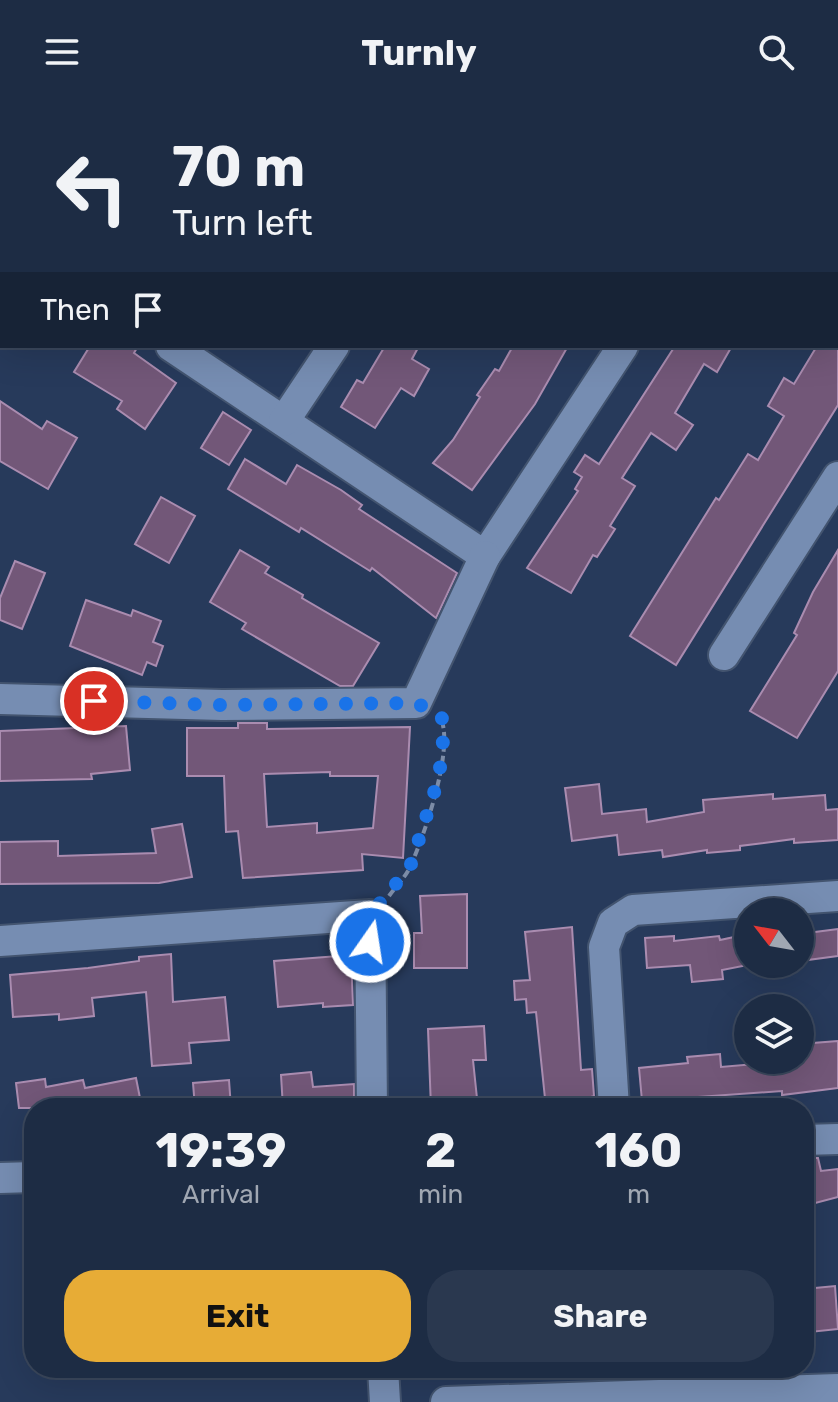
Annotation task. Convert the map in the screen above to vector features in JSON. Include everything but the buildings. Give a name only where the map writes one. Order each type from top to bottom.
[{"type":"street","points":[[174,348],[485,556]]},
{"type":"street","points":[[284,421],[333,348]]},
{"type":"street","points":[[0,699],[222,705],[416,703],[485,556],[622,348]]},
{"type":"street","points":[[724,655],[838,477]]},
{"type":"street","points":[[613,1098],[604,947],[613,923],[633,910],[654,907],[838,896]]},
{"type":"street","points":[[0,941],[370,915],[372,1098]]},
{"type":"street","points":[[814,1140],[838,1139]]},
{"type":"street","points":[[0,1178],[24,1177]]},
{"type":"street","points":[[384,1378],[385,1402]]},
{"type":"street","points":[[446,1402],[626,1382],[838,1389]]},
{"type":"path","points":[[370,915],[410,867],[439,777],[445,723],[439,714],[416,703]]},
{"type":"route","points":[[94,701],[222,705],[416,703],[439,714],[445,723],[439,777],[410,867],[370,915],[370,942]]}]
